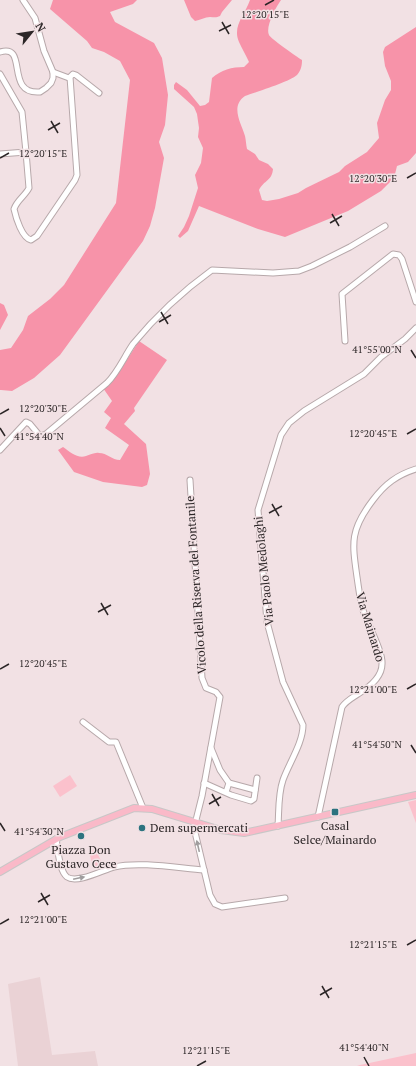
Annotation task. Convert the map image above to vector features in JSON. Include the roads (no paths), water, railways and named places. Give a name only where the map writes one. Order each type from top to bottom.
[{"type":"main road","points":[[0,872],[56,839],[126,810],[143,808],[236,833],[278,826],[416,795]]},
{"type":"street","points":[[0,52],[8,51],[14,54],[20,82],[26,89],[32,92],[40,92],[46,88],[52,80],[53,72],[44,51],[35,18],[23,0]]},
{"type":"street","points":[[53,72],[69,78]]},
{"type":"street","points":[[0,74],[22,111],[29,187],[27,192],[17,202],[14,209],[25,236],[27,239],[32,240],[37,236],[77,176],[69,78]]},
{"type":"street","points":[[69,78],[72,75],[76,75],[99,93]]},
{"type":"street","points":[[0,154],[26,152]]},
{"type":"street","points":[[0,450],[26,422],[30,424],[40,436],[46,434],[110,380],[133,345],[150,326],[181,294],[212,270],[273,273],[299,271],[350,247],[385,226]]},
{"type":"street","points":[[345,341],[342,294],[393,254],[399,255],[402,259],[416,302]]},
{"type":"street","name":"Via Paolo Medolaghi","points":[[278,826],[281,787],[297,748],[303,731],[303,725],[283,682],[267,622],[258,510],[282,435],[287,425],[309,408],[364,374],[378,359],[405,339],[416,328]]},
{"type":"street","name":"Via Mainardo","points":[[318,817],[342,707],[346,702],[374,681],[380,674],[382,666],[381,655],[364,614],[360,597],[354,551],[356,528],[364,512],[383,487],[396,477],[416,469]]},
{"type":"street","name":"Vicolo della Riserva del Fontanile","points":[[190,480],[202,678],[206,688],[216,692],[220,697],[194,830],[210,897],[219,907],[285,898]]},
{"type":"street","points":[[83,722],[109,742],[116,742],[143,808]]},
{"type":"street","points":[[211,748],[220,770],[229,783],[255,790]]},
{"type":"street","points":[[204,784],[251,801],[254,799],[257,778]]},
{"type":"street","points":[[226,792],[229,783]]},
{"type":"street","points":[[56,839],[63,872],[68,878],[72,879],[88,876],[114,867],[127,866],[204,870]]},
{"type":"place","name":"Casal Selce/Mainardo","points":[[335,812]]},
{"type":"place","name":"Dem supermercati","points":[[142,828]]},
{"type":"place","name":"Piazza Don Gustavo Cece","points":[[81,836]]}]
